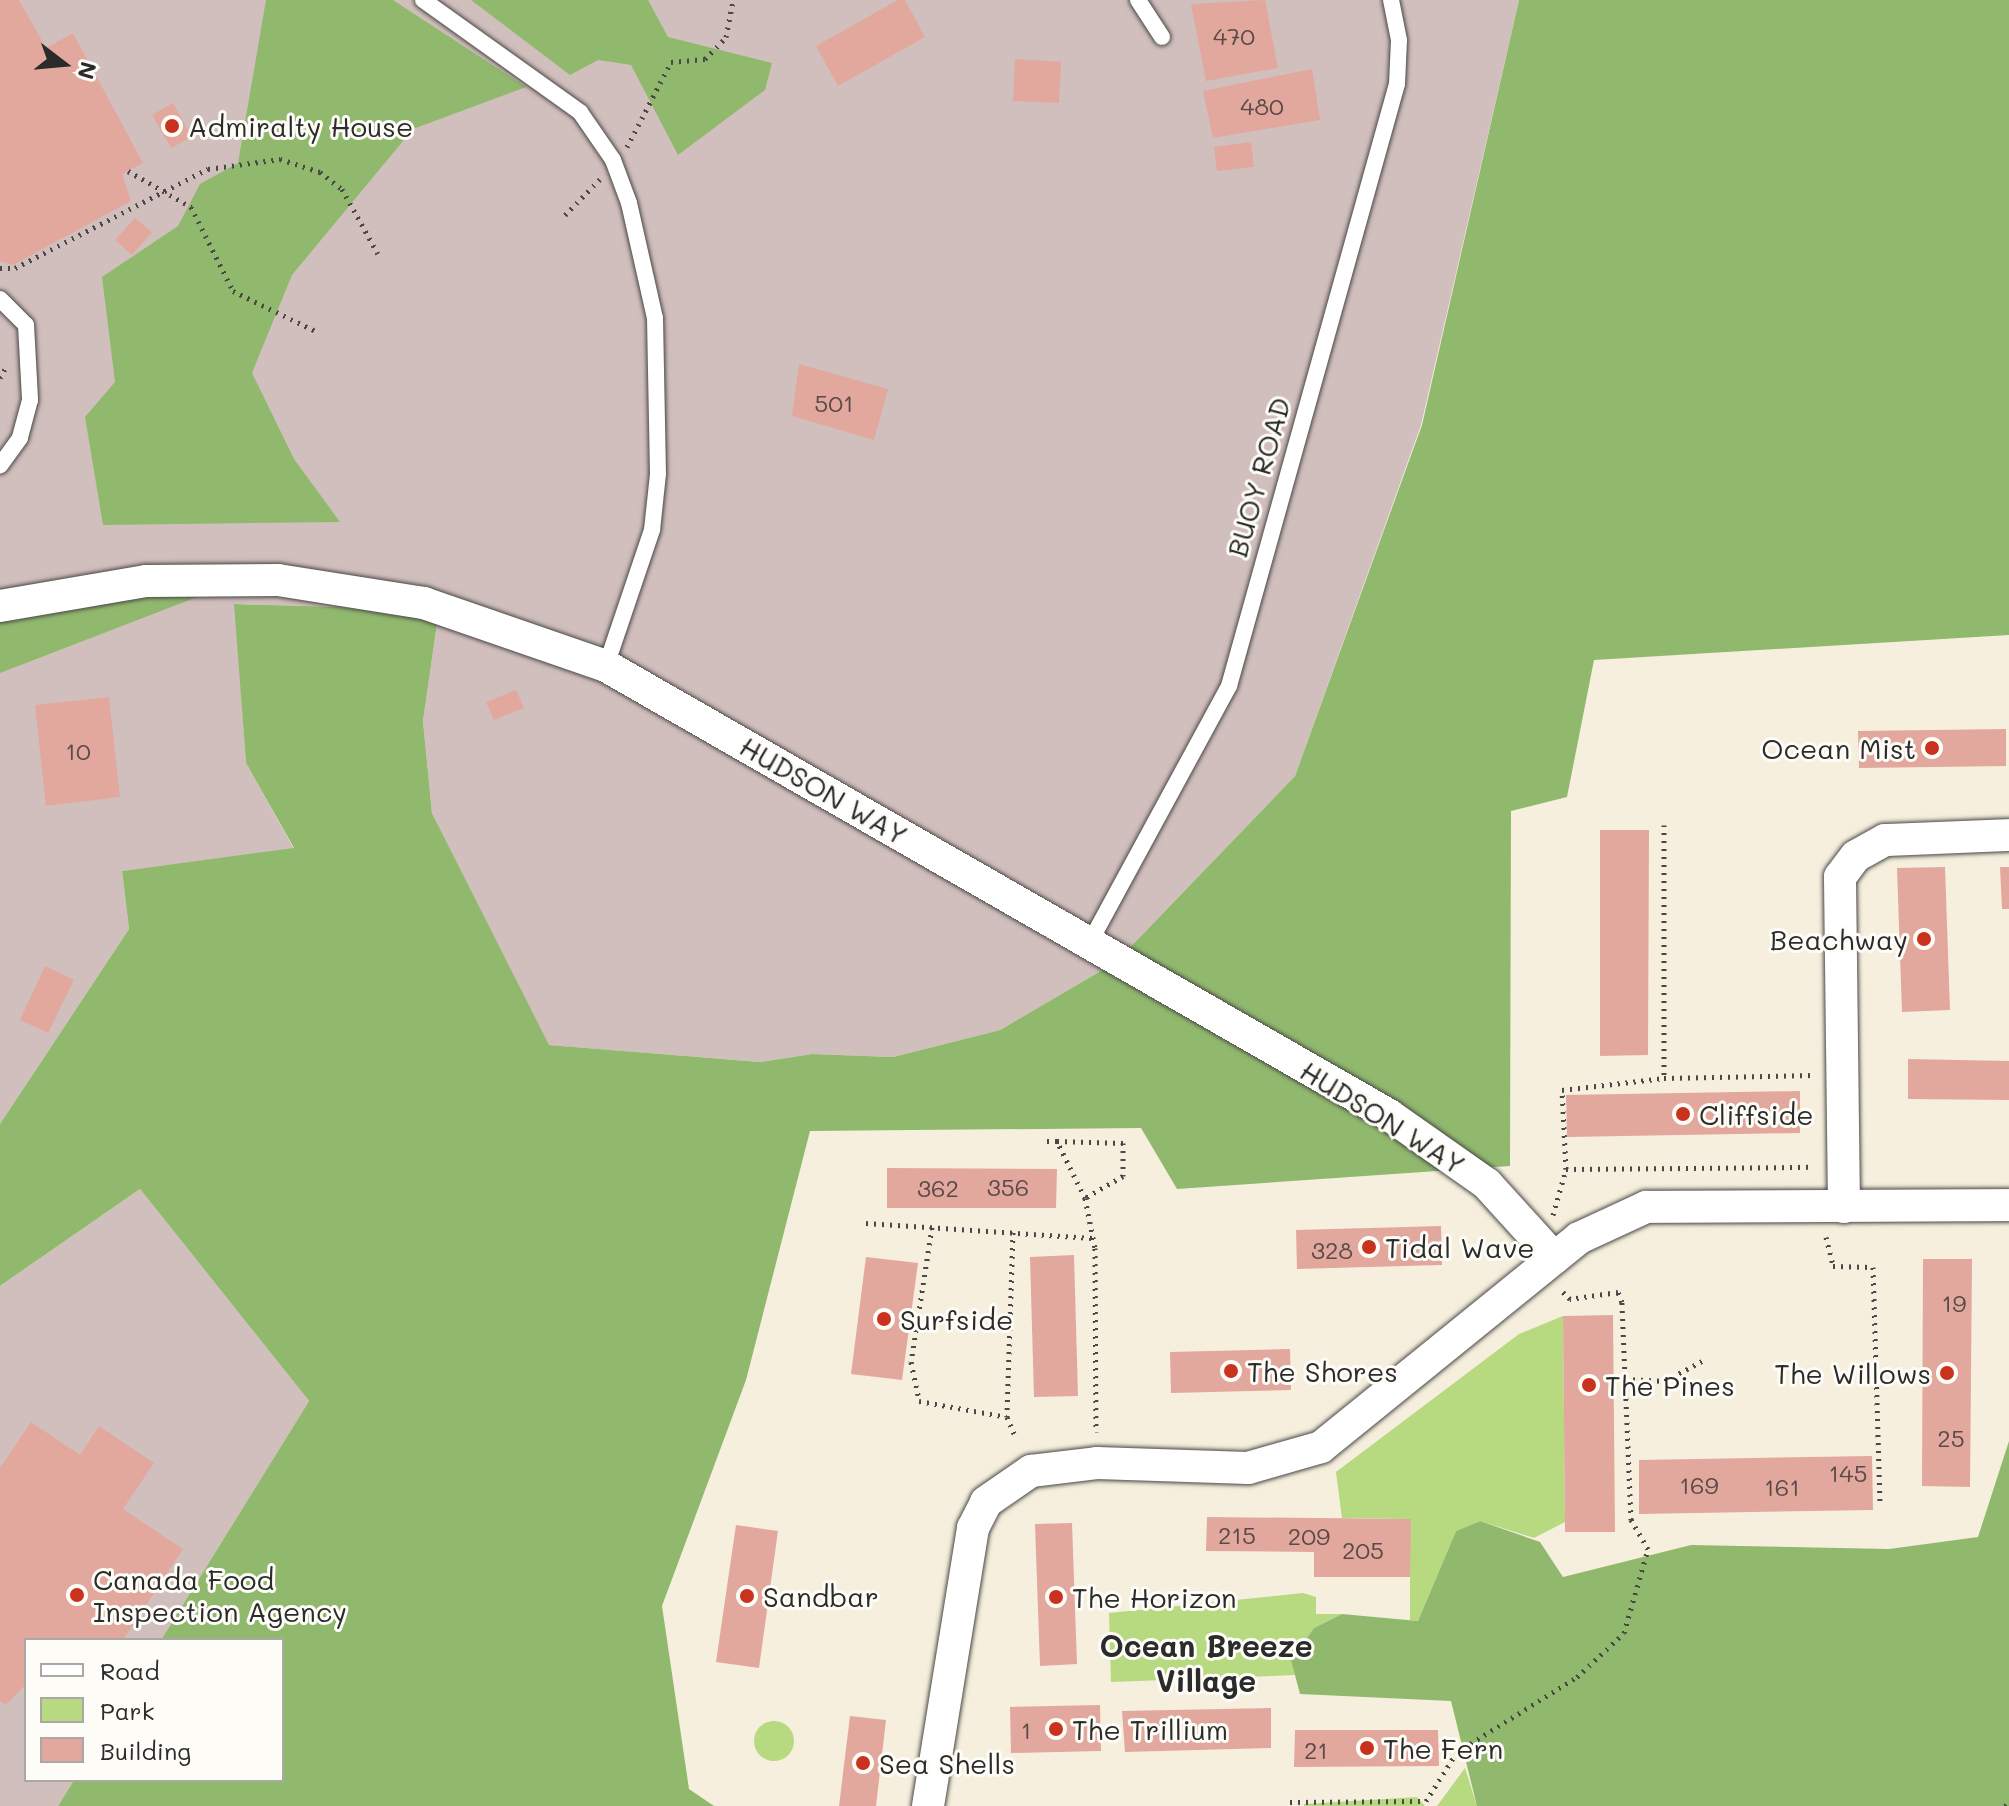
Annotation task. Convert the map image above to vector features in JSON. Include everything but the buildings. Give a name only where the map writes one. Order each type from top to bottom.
[{"type":"street","name":"HUDSON WAY","points":[[0,606],[146,581],[278,580],[424,603],[606,666],[1090,942],[1444,1149],[1547,1265]]},
{"type":"street","points":[[1844,1207],[1840,877],[1856,856],[1885,840],[2009,835]]},
{"type":"street","points":[[928,1806],[964,1562],[986,1502],[1031,1471],[1054,1466],[1248,1468],[1321,1447],[1547,1265],[1618,1215],[1646,1207],[2009,1205]]},
{"type":"lane","points":[[423,0],[580,112],[615,164],[655,318],[660,400],[652,530],[606,666]]},
{"type":"lane","points":[[1138,0],[1162,37]]},
{"type":"lane","name":"BUOY ROAD","points":[[1090,942],[1229,686],[1397,84],[1399,40],[1391,0]]},
{"type":"lane","points":[[0,299],[26,325],[30,400],[20,438],[0,466]]},
{"type":"path","points":[[565,215],[615,164],[647,120],[671,62],[705,59],[726,37],[733,0]]},
{"type":"path","points":[[0,268],[15,268],[159,188],[208,169],[280,159],[320,172],[342,189],[378,254]]},
{"type":"path","points":[[128,171],[191,207],[233,291],[318,332]]},
{"type":"path","points":[[1664,825],[1664,1078]]},
{"type":"path","points":[[1553,1215],[1566,1169],[1562,1090],[1664,1078],[1822,1075],[1822,1089]]},
{"type":"path","points":[[1047,1141],[1123,1143],[1123,1176],[1085,1198]]},
{"type":"path","points":[[1057,1141],[1085,1198],[1093,1238],[1096,1432]]},
{"type":"path","points":[[1813,1182],[1812,1167],[1817,1156]]},
{"type":"path","points":[[1566,1169],[1812,1167]]},
{"type":"path","points":[[866,1223],[1093,1238]]},
{"type":"path","points":[[932,1227],[911,1362],[919,1401],[1007,1417]]},
{"type":"path","points":[[1013,1232],[1007,1417],[1016,1438]]},
{"type":"path","points":[[1816,1236],[1832,1238],[1833,1266],[1873,1267],[1880,1504]]},
{"type":"path","points":[[1290,1802],[1427,1804],[1457,1752],[1577,1677],[1624,1633],[1648,1549],[1631,1520],[1618,1292],[1570,1299],[1547,1265]]},
{"type":"path","points":[[1625,1379],[1665,1381],[1704,1360]]},
{"type":"shaded area","points":[[0,0],[1519,0],[1421,425],[1295,776],[1116,962],[1000,1030],[893,1057],[812,1054],[760,1062],[548,1045],[432,813],[423,721],[439,610],[235,604],[246,763],[294,849],[122,871],[129,929],[0,1124]]},
{"type":"shaded area","name":"Canada Food Inspection Agency","points":[[140,1189],[309,1401],[162,1638],[24,1638],[24,1782],[73,1782],[58,1806],[0,1806],[0,1286]]},
{"type":"green space","points":[[266,0],[393,0],[526,87],[413,129],[292,275],[252,373],[294,459],[340,522],[103,525],[85,417],[115,382],[102,277],[178,226],[200,184],[238,163]]},
{"type":"green space","points":[[471,0],[648,0],[668,37],[772,63],[765,90],[678,155],[631,65],[598,60],[570,75]]},
{"type":"green space","points":[[1519,0],[2009,0],[2009,635],[1594,660],[1567,797],[1511,811],[1510,1166],[1177,1189],[1141,1128],[810,1131],[746,1380],[662,1606],[689,1789],[714,1806],[58,1806],[73,1782],[284,1782],[284,1638],[162,1638],[309,1401],[140,1189],[0,1286],[0,1124],[129,929],[122,871],[294,848],[246,763],[234,604],[439,610],[423,721],[432,813],[549,1045],[760,1062],[812,1054],[893,1057],[1000,1030],[1116,962],[1295,776],[1422,425]]},
{"type":"green space","points":[[244,579],[0,673],[0,609]]},
{"type":"green space","points":[[1563,1316],[1565,1522],[1534,1538],[1480,1521],[1456,1531],[1418,1621],[1410,1620],[1410,1519],[1342,1518],[1336,1472],[1519,1334]]},
{"type":"green space","points":[[2009,1441],[2009,1806],[1477,1806],[1451,1701],[1300,1694],[1291,1660],[1314,1628],[1342,1614],[1418,1621],[1456,1531],[1480,1521],[1540,1542],[1563,1577],[1691,1545],[1889,1549],[1978,1537]]},
{"type":"green space","points":[[1303,1593],[1316,1597],[1316,1614],[1342,1614],[1314,1628],[1292,1660],[1295,1675],[1111,1682],[1109,1613]]},
{"type":"green space","points":[[774,1721],[788,1727],[794,1741],[788,1755],[774,1761],[760,1755],[754,1741],[760,1727]]},
{"type":"green space","points":[[1465,1768],[1477,1806],[1437,1806]]},
{"type":"green space","points":[[1417,1797],[1425,1806],[1304,1806],[1304,1804]]},
{"type":"place","name":"Admiralty House","points":[[172,126]]},
{"type":"place","name":"Ocean Mist","points":[[1932,748]]},
{"type":"place","name":"Beachway","points":[[1924,939]]},
{"type":"place","name":"Cliffside","points":[[1683,1114]]},
{"type":"place","name":"Tidal Wave","points":[[1369,1247]]},
{"type":"place","name":"Surfside","points":[[884,1319]]},
{"type":"place","name":"The Shores","points":[[1231,1371]]},
{"type":"place","name":"The Willows","points":[[1947,1373]]},
{"type":"place","name":"The Pines","points":[[1589,1385]]},
{"type":"place","name":"Canada Food Inspection Agency","points":[[77,1595]]},
{"type":"place","name":"Sandbar","points":[[747,1596]]},
{"type":"place","name":"The Horizon","points":[[1056,1597]]},
{"type":"place","name":"The Trillium","points":[[1056,1729]]},
{"type":"place","name":"The Fern","points":[[1367,1748]]},
{"type":"place","name":"Sea Shells","points":[[863,1763]]},
{"type":"district","name":"Ocean Breeze Village","points":[[1206,1662]]}]
